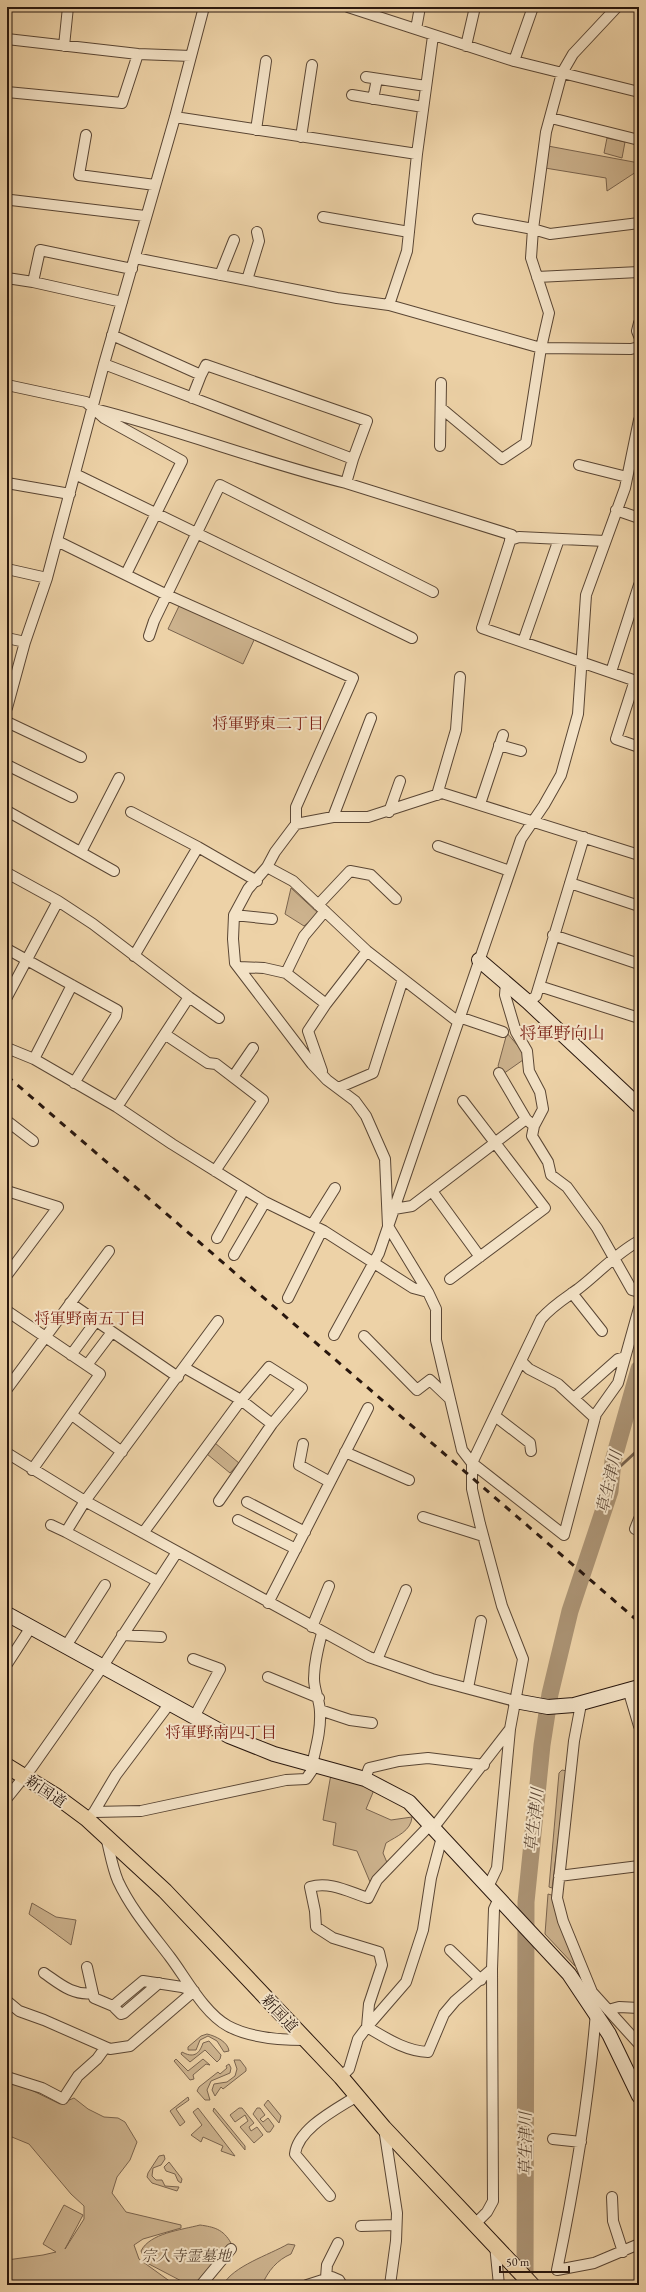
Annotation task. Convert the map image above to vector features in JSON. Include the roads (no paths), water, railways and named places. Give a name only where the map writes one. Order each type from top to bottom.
[{"type":"main road","name":"新国道","points":[[7,1766],[90,1815],[106,1836],[165,1891],[341,2078],[384,2128],[532,2285]]},
{"type":"street","points":[[64,46],[68,7]]},
{"type":"street","points":[[7,708],[25,642],[47,578],[104,364],[132,269],[145,216],[175,117],[204,7]]},
{"type":"street","points":[[348,7],[433,36],[514,61],[639,92]]},
{"type":"street","points":[[416,29],[420,7]]},
{"type":"street","points":[[466,46],[475,7]]},
{"type":"street","points":[[514,61],[534,7]]},
{"type":"street","points":[[441,408],[502,459],[526,443],[541,348],[549,313],[531,258],[533,229],[546,132],[562,74],[573,54],[617,7]]},
{"type":"street","points":[[389,305],[407,250],[417,154],[433,36]]},
{"type":"street","points":[[7,39],[138,54],[191,56]]},
{"type":"street","points":[[7,92],[122,104],[138,54]]},
{"type":"street","points":[[256,130],[266,61]]},
{"type":"street","points":[[302,137],[312,65]]},
{"type":"street","points":[[366,77],[426,86]]},
{"type":"street","points":[[373,99],[377,78]]},
{"type":"street","points":[[352,96],[423,107]]},
{"type":"street","points":[[175,117],[417,154]]},
{"type":"street","points":[[551,118],[639,140]]},
{"type":"street","points":[[86,135],[79,174],[155,185]]},
{"type":"street","points":[[11,200],[145,216]]},
{"type":"street","points":[[323,217],[409,232]]},
{"type":"street","points":[[478,219],[533,229],[550,234],[639,223]]},
{"type":"street","points":[[247,280],[260,241],[257,232]]},
{"type":"street","points":[[220,275],[234,240]]},
{"type":"street","points":[[33,282],[40,250],[132,269]]},
{"type":"street","points":[[135,258],[337,298],[389,305],[541,348],[631,349],[639,347]]},
{"type":"street","points":[[537,277],[639,272]]},
{"type":"street","points":[[7,278],[33,282],[122,302]]},
{"type":"street","points":[[639,323],[637,331],[639,336]]},
{"type":"street","points":[[112,335],[201,375]]},
{"type":"street","points":[[104,364],[353,459]]},
{"type":"street","points":[[192,398],[206,365],[368,421],[353,459],[346,483]]},
{"type":"street","points":[[440,446],[442,383]]},
{"type":"street","points":[[7,386],[86,402],[104,418],[182,461],[126,574]]},
{"type":"street","points":[[93,408],[167,429],[290,469],[346,483],[512,534],[482,628],[637,681],[616,739],[639,747]]},
{"type":"street","points":[[334,1335],[374,1263],[388,1226],[521,839],[532,820],[544,805],[561,775],[578,714],[586,595],[625,488],[639,420]]},
{"type":"street","points":[[578,465],[627,477]]},
{"type":"street","points":[[75,474],[412,638]]},
{"type":"street","points":[[7,483],[70,494]]},
{"type":"street","points":[[148,636],[220,485],[433,592]]},
{"type":"street","points":[[616,510],[639,518]]},
{"type":"street","points":[[510,540],[520,537],[605,541]]},
{"type":"street","points":[[523,642],[559,539]]},
{"type":"street","points":[[57,541],[167,595],[353,678],[296,807],[296,824],[275,852],[257,881],[248,890],[234,915],[233,939],[235,963],[312,1064],[338,1088],[355,1101],[366,1116],[385,1159],[388,1226],[428,1292],[436,1309],[436,1340],[462,1450],[472,1463],[564,1535],[595,1418],[618,1383],[639,1308]]},
{"type":"street","points":[[7,569],[47,578]]},
{"type":"street","points":[[611,672],[639,585]]},
{"type":"street","points":[[7,638],[25,642]]},
{"type":"street","points":[[436,795],[456,730],[460,677]]},
{"type":"street","points":[[333,817],[371,718]]},
{"type":"street","points":[[7,722],[81,757]]},
{"type":"street","points":[[480,804],[503,735]]},
{"type":"street","points":[[499,744],[521,751]]},
{"type":"street","points":[[7,765],[72,797]]},
{"type":"street","points":[[80,852],[119,778]]},
{"type":"street","points":[[389,812],[400,781]]},
{"type":"street","points":[[296,824],[333,817],[368,817],[389,812],[442,793],[532,820],[639,855]]},
{"type":"street","points":[[7,811],[114,871]]},
{"type":"street","points":[[131,812],[198,847],[257,881]]},
{"type":"street","points":[[528,1002],[536,996],[553,935],[584,837]]},
{"type":"street","points":[[438,846],[510,871]]},
{"type":"street","points":[[134,956],[198,847]]},
{"type":"street","points":[[267,867],[293,881],[367,952],[458,1019],[503,1032]]},
{"type":"street","points":[[286,973],[304,936],[322,908],[350,871],[371,875],[396,899]]},
{"type":"street","points":[[7,873],[58,901],[219,1018]]},
{"type":"street","points":[[570,883],[639,906]]},
{"type":"street","points":[[7,998],[58,901]]},
{"type":"street","points":[[234,915],[272,919]]},
{"type":"street","points":[[553,935],[639,964]]},
{"type":"street","points":[[7,949],[117,1010],[116,1016],[74,1083]]},
{"type":"street","points":[[322,1073],[308,1031],[326,1004],[367,952]]},
{"type":"street","points":[[479,960],[528,1002],[639,1106]]},
{"type":"street","points":[[239,967],[264,968],[286,973],[326,1004]]},
{"type":"street","points":[[338,1088],[373,1073],[403,979]]},
{"type":"street","points":[[506,983],[504,995],[516,1032],[527,1050],[529,1071],[540,1092],[543,1109],[534,1126],[532,1136],[548,1162],[551,1175],[567,1187],[597,1228],[613,1259],[632,1290],[639,1292]]},
{"type":"street","points":[[34,1059],[72,985]]},
{"type":"street","points":[[539,986],[639,1018]]},
{"type":"street","points":[[117,1107],[166,1035],[189,997]]},
{"type":"street","points":[[166,1035],[208,1064],[216,1064],[263,1100],[215,1171]]},
{"type":"street","points":[[7,1048],[34,1059],[117,1107],[265,1202],[322,1230],[413,1288],[428,1292]]},
{"type":"street","points":[[233,1077],[253,1048]]},
{"type":"street","points":[[499,1073],[526,1119],[534,1126]]},
{"type":"street","points":[[450,1279],[545,1208],[463,1101]]},
{"type":"street","points":[[394,1209],[412,1206],[526,1119]]},
{"type":"street","points":[[7,1121],[33,1141]]},
{"type":"street","points":[[312,1225],[335,1188]]},
{"type":"street","points":[[217,1238],[244,1189]]},
{"type":"street","points":[[7,1190],[58,1207],[7,1275]]},
{"type":"street","points":[[432,1191],[480,1257]]},
{"type":"street","points":[[234,1255],[265,1202]]},
{"type":"street","points":[[288,1298],[322,1230]]},
{"type":"street","points":[[488,1887],[497,1868],[510,1729],[518,1702],[523,1659],[502,1606],[483,1536],[472,1489],[472,1463],[541,1318],[552,1306],[572,1293],[627,1247],[639,1241]]},
{"type":"street","points":[[7,1389],[109,1251]]},
{"type":"street","points":[[572,1293],[602,1331]]},
{"type":"street","points":[[70,1303],[178,1377]]},
{"type":"street","points":[[7,1311],[100,1374],[32,1470]]},
{"type":"street","points":[[71,1355],[96,1321]]},
{"type":"street","points":[[66,1532],[85,1501],[185,1368],[218,1321]]},
{"type":"street","points":[[87,1365],[112,1332]]},
{"type":"street","points":[[364,1336],[417,1390],[430,1380],[450,1400]]},
{"type":"street","points":[[574,1398],[618,1359],[625,1357]]},
{"type":"street","points":[[521,1362],[529,1369],[558,1384],[595,1418]]},
{"type":"street","points":[[144,1533],[241,1400],[269,1366],[302,1388],[272,1424],[219,1501]]},
{"type":"street","points":[[185,1368],[241,1400],[272,1424]]},
{"type":"street","points":[[268,1603],[368,1408]]},
{"type":"street","points":[[72,1415],[122,1452]]},
{"type":"street","points":[[495,1416],[530,1443],[531,1451]]},
{"type":"street","points":[[303,1444],[298,1464],[330,1482]]},
{"type":"street","points":[[345,1452],[409,1480]]},
{"type":"street","points":[[7,1453],[32,1470],[85,1501],[322,1633],[377,1660],[518,1702],[548,1707],[577,1704],[633,1688],[639,1726]]},
{"type":"street","points":[[247,1502],[305,1532]]},
{"type":"street","points":[[423,1517],[483,1536]]},
{"type":"street","points":[[639,1519],[635,1529],[639,1529]]},
{"type":"street","points":[[238,1520],[296,1549]]},
{"type":"street","points":[[51,1525],[157,1581]]},
{"type":"street","points":[[7,1798],[103,1666],[177,1552]]},
{"type":"street","points":[[66,1646],[104,1585]]},
{"type":"street","points":[[312,1627],[329,1586]]},
{"type":"street","points":[[377,1660],[406,1590]]},
{"type":"street","points":[[7,1614],[229,1736],[268,1752],[364,1779],[409,1802],[436,1829],[597,2004],[639,2044]]},
{"type":"street","points":[[468,1688],[481,1621]]},
{"type":"street","points":[[7,1664],[31,1627]]},
{"type":"street","points":[[90,1815],[141,1811],[286,1780],[306,1780],[314,1765],[318,1739],[320,1710],[319,1698],[314,1680],[316,1658],[322,1633]]},
{"type":"street","points":[[122,1635],[162,1637]]},
{"type":"street","points":[[193,1659],[220,1669],[194,1717]]},
{"type":"street","points":[[268,1677],[319,1698]]},
{"type":"street","points":[[90,1815],[116,1775],[170,1703]]},
{"type":"street","points":[[577,1704],[557,1898],[562,1915],[597,2004],[639,2096]]},
{"type":"street","points":[[320,1710],[350,1720],[372,1723]]},
{"type":"street","points":[[367,2026],[369,2004],[382,1965],[378,1952],[333,1938],[316,1927],[315,1911],[310,1887],[320,1884],[339,1888],[368,1898],[377,1880],[436,1829],[510,1729]]},
{"type":"street","points":[[364,1779],[368,1768],[399,1760],[428,1758],[484,1765]]},
{"type":"street","points":[[341,2078],[349,2069],[358,2039],[367,2026],[406,1982],[423,1930],[431,1878],[436,1829]]},
{"type":"street","points":[[106,1836],[112,1865],[119,1882],[144,1924],[194,1991],[227,2026],[265,2037],[305,2040]]},
{"type":"street","points":[[559,1876],[639,1866]]},
{"type":"street","points":[[475,2224],[487,2212],[493,2201],[492,1969],[494,1909],[500,1899]]},
{"type":"street","points":[[450,1950],[481,1980]]},
{"type":"street","points":[[86,1967],[94,1998],[113,2006],[143,1980],[182,1986],[194,1991]]},
{"type":"street","points":[[367,2026],[395,2044],[418,2052],[428,2052],[444,2014],[455,2002],[492,1969]]},
{"type":"street","points":[[44,1973],[69,1991],[82,1995],[93,1993]]},
{"type":"street","points":[[7,2000],[19,2011],[44,2020],[105,2048],[130,2046],[194,1991]]},
{"type":"street","points":[[597,2004],[639,2008]]},
{"type":"street","points":[[597,2004],[590,2080],[581,2142],[556,2270],[594,2263],[639,2244]]},
{"type":"street","points":[[7,2077],[42,2088],[63,2099],[78,2076],[98,2059],[105,2048]]},
{"type":"street","points":[[330,2196],[295,2154],[296,2146],[321,2119],[357,2096]]},
{"type":"street","points":[[384,2128],[397,2213],[396,2241],[390,2285]]},
{"type":"street","points":[[553,2139],[581,2142]]},
{"type":"street","points":[[612,2197],[613,2221],[622,2252]]},
{"type":"street","points":[[361,2226],[396,2225]]},
{"type":"street","points":[[326,2278],[327,2265],[338,2243]]},
{"type":"street","points":[[201,2285],[231,2249]]},
{"type":"street","points":[[499,2250],[499,2285]]},
{"type":"street","points":[[307,2285],[332,2277],[340,2280],[342,2285]]},
{"type":"waterway","name":"草生津川","points":[[525,2285],[526,1902],[542,1745],[550,1694],[570,1611],[610,1491],[613,1461],[639,1369]]},
{"type":"waterway","points":[[612,1474],[639,1449]]},
{"type":"railway","points":[[7,1076],[639,1622]]},
{"type":"district","name":"将軍野東二丁目","points":[[268,723]]},
{"type":"district","name":"将軍野向山","points":[[562,1033]]},
{"type":"district","name":"将軍野南五丁目","points":[[90,1318]]},
{"type":"district","name":"将軍野南四丁目","points":[[221,1732]]},
{"type":"park label","name":"宗入寺霊墓地","points":[[186,2255]]}]
